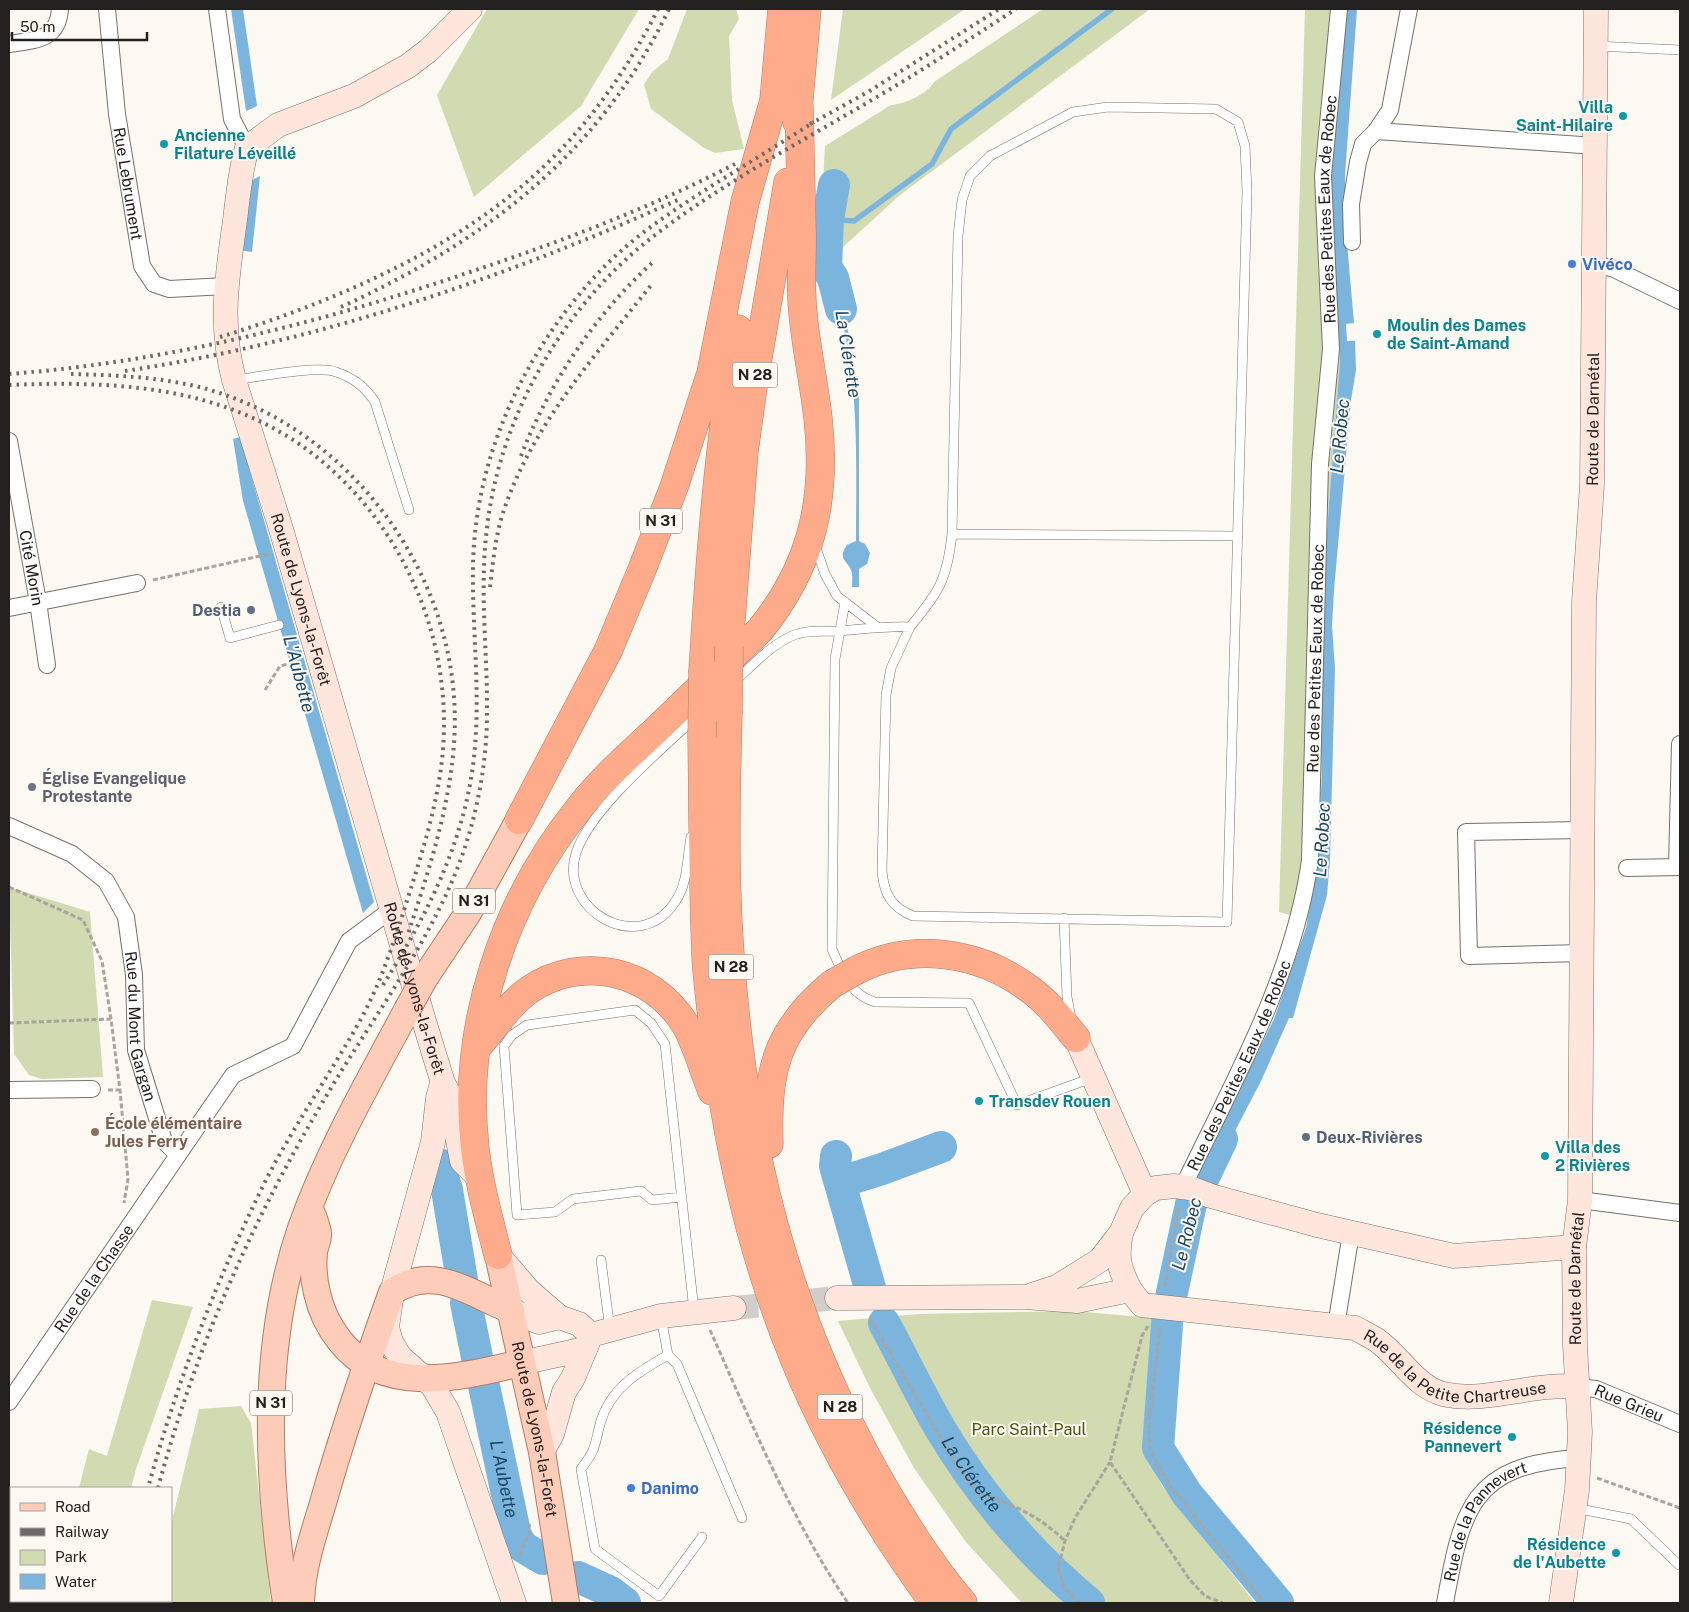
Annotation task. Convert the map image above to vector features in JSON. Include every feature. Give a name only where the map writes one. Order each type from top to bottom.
[{"type":"highway","name":"N 28","points":[[782,9],[788,99],[738,518],[729,647],[720,704],[729,953],[746,1094],[770,1218],[809,1337],[833,1393],[938,1591]]},
{"type":"highway","name":"N 28","points":[[807,9],[722,433],[712,520],[703,670],[702,737],[706,959],[713,1027],[728,1133],[753,1241],[790,1354],[828,1435],[902,1560],[938,1591],[963,1603]]},
{"type":"highway","name":"N 31","points":[[498,1255],[479,1178],[472,1097],[475,1049],[484,1003],[506,931],[540,864],[579,808],[600,784],[760,630],[793,585],[812,535],[820,484],[820,454],[818,419],[802,312],[788,99]]},
{"type":"highway","name":"N 31","points":[[520,820],[608,651],[642,572],[674,488],[711,372],[745,202],[788,99]]},
{"type":"highway","points":[[770,1218],[768,1109],[772,1072],[784,1039],[792,1026],[812,1002],[832,984],[876,962],[904,954],[931,953],[969,959],[1012,977],[1029,988],[1076,1038]]},
{"type":"highway","points":[[475,1049],[515,1002],[549,979],[570,972],[601,970],[626,975],[649,986],[671,1004],[687,1026],[728,1133]]},
{"type":"highway","points":[[938,1591],[977,1603]]},
{"type":"main road","name":"N 31","points":[[286,1603],[281,1570],[271,1427],[275,1341],[283,1295],[310,1207],[352,1112],[406,1010],[468,912],[520,820]]},
{"type":"main road","points":[[310,1207],[318,1234],[314,1252],[316,1292],[320,1307],[326,1322],[345,1348],[366,1364],[381,1372],[424,1379],[467,1376],[521,1363]]},
{"type":"main road","name":"Route de Lyons-la-Forêt","points":[[498,1255],[542,1452],[566,1603]]},
{"type":"main road","points":[[301,1603],[302,1578],[366,1364],[392,1292],[403,1285],[419,1281],[429,1279],[446,1281],[511,1310]]},
{"type":"street","points":[[9,44],[42,39],[51,32],[60,17],[60,9]]},
{"type":"street","name":"Rue Lebrument","points":[[107,9],[117,114],[142,266],[154,284],[169,289],[226,286]]},
{"type":"street","points":[[217,9],[232,119],[247,148],[269,131],[385,80],[429,50],[470,9]]},
{"type":"street","name":"Rue des Petites Eaux de Robec","points":[[1193,1190],[1265,1015],[1293,941],[1306,890],[1309,867],[1320,464],[1331,349],[1323,176],[1339,9]]},
{"type":"street","points":[[1352,242],[1351,204],[1358,162],[1363,144],[1376,131],[1390,110],[1409,9]]},
{"type":"street","name":"Route de Darnétal","points":[[1561,1603],[1575,1508],[1580,1432],[1577,1387],[1574,1247],[1580,1200],[1584,583],[1592,485],[1596,9]]},
{"type":"street","points":[[1376,131],[1596,146]]},
{"type":"street","name":"Route de Lyons-la-Forêt","points":[[247,148],[226,286],[224,328],[234,380],[281,529],[443,1083],[449,1094],[462,1161],[479,1178]]},
{"type":"street","points":[[1594,264],[1612,268],[1680,301]]},
{"type":"street","name":"Cité Morin","points":[[9,441],[38,602],[47,665]]},
{"type":"street","points":[[9,608],[138,583]]},
{"type":"street","points":[[1627,868],[1679,867],[1680,744]]},
{"type":"street","name":"Rue du Mont Gargan","points":[[9,826],[72,854],[106,881],[126,917],[134,976],[136,1050],[164,1141],[178,1155]]},
{"type":"street","points":[[1582,830],[1466,832],[1469,956],[1582,953]]},
{"type":"street","points":[[178,1155],[233,1075],[293,1046],[349,941],[391,910]]},
{"type":"street","points":[[1076,1038],[1145,1194],[1156,1188],[1193,1190],[1351,1233],[1454,1256],[1574,1247]]},
{"type":"street","points":[[443,1083],[438,1098],[433,1142],[392,1292],[386,1328],[391,1342],[400,1357],[439,1393],[448,1412],[514,1603]]},
{"type":"street","points":[[9,1090],[92,1089]]},
{"type":"street","name":"Rue de la Chasse","points":[[9,1402],[178,1155]]},
{"type":"street","name":"Rue de la Petite Chartreuse","points":[[1145,1194],[1132,1208],[1121,1233],[1117,1255],[1121,1273],[1130,1290],[1142,1305],[1354,1328],[1378,1342],[1419,1380],[1442,1394],[1472,1397],[1556,1385],[1577,1387]]},
{"type":"street","points":[[1580,1200],[1680,1213]]},
{"type":"street","name":"Rue de la Petite Chartreuse","points":[[1025,1297],[1057,1287],[1081,1274],[1100,1260],[1121,1233]]},
{"type":"street","name":"Rue de la Petite Chartreuse","points":[[1336,1326],[1351,1233]]},
{"type":"street","points":[[498,1255],[518,1279],[559,1317],[579,1324],[595,1338]]},
{"type":"street","name":"Rue de la Petite Chartreuse","points":[[848,1298],[1025,1297],[1076,1301],[1130,1290]]},
{"type":"street","points":[[521,1363],[661,1316],[734,1308]]},
{"type":"street","points":[[511,1310],[539,1322],[559,1317]]},
{"type":"street","points":[[542,1452],[552,1434],[564,1392],[595,1338]]},
{"type":"street","name":"Rue Grieu","points":[[1577,1387],[1596,1389],[1680,1424]]},
{"type":"street","name":"Rue de la Pannevert","points":[[1445,1603],[1459,1534],[1472,1504],[1488,1485],[1520,1466],[1578,1465]]},
{"type":"lane","points":[[1596,46],[1680,50]]},
{"type":"lane","points":[[1108,107],[1216,110],[1238,122],[1245,146],[1247,192],[1227,922],[913,916],[899,910],[889,900],[884,886],[882,871],[886,695],[891,668],[910,627],[935,596],[948,565],[952,534],[958,236],[962,200],[970,176],[990,156],[1073,112],[1108,107]]},
{"type":"lane","points":[[234,380],[302,371],[335,371],[368,390],[375,402],[408,510]]},
{"type":"lane","points":[[952,534],[1237,536]]},
{"type":"lane","points":[[812,535],[825,574],[837,596],[876,626]]},
{"type":"lane","points":[[845,602],[835,659],[832,950],[852,987],[861,998],[875,1002],[970,1003],[1017,1105],[1094,1077]]},
{"type":"lane","points":[[221,607],[230,638],[279,625]]},
{"type":"lane","points":[[702,770],[682,890],[676,902],[667,912],[652,922],[641,926],[625,928],[603,919],[590,908],[576,882],[576,854],[584,837],[607,806],[650,759],[720,704],[772,648],[785,640],[811,631],[839,631],[876,626],[910,627]]},
{"type":"lane","points":[[1064,918],[1067,997],[1076,1038]]},
{"type":"lane","points":[[682,1197],[652,1200],[640,1191],[573,1199],[555,1212],[516,1215],[504,1046],[512,1035],[527,1025],[635,1010],[651,1022],[666,1044],[682,1197],[698,1311]]},
{"type":"lane","points":[[595,1338],[601,1260]]},
{"type":"lane","points":[[661,1316],[668,1355],[677,1364],[742,1518]]},
{"type":"lane","points":[[668,1355],[634,1374],[620,1388],[600,1423],[595,1450],[581,1469],[595,1549],[659,1596],[702,1537]]},
{"type":"lane","points":[[1575,1508],[1631,1519],[1679,1565]]},
{"type":"path","points":[[138,583],[255,557]]},
{"type":"path","points":[[264,690],[280,666],[290,664]]},
{"type":"path","points":[[9,887],[83,920],[102,961],[120,1090],[128,1179],[123,1210]]},
{"type":"path","points":[[9,1023],[111,1019]]},
{"type":"path","name":"Rue des Petites Eaux de Robec","points":[[1193,1190],[1149,1427],[1150,1450],[1169,1484],[1265,1603]]},
{"type":"path","points":[[848,1298],[957,1466],[979,1495],[992,1498],[1043,1520],[1065,1541]]},
{"type":"path","points":[[1080,1603],[1064,1588],[1058,1568],[1065,1541],[1075,1518],[1110,1462],[1142,1336],[1172,1308]]},
{"type":"path","points":[[698,1311],[792,1505],[826,1570],[848,1603]]},
{"type":"path","points":[[1110,1462],[1190,1580],[1205,1596],[1223,1603]]},
{"type":"path","points":[[1578,1465],[1680,1508]]},
{"type":"path","points":[[517,1560],[530,1531]]},
{"type":"green space","points":[[487,9],[639,9],[581,106],[474,197],[437,95]]},
{"type":"green space","points":[[687,9],[736,9],[739,19],[729,36],[732,100],[744,149],[715,153],[704,148],[651,109],[644,84],[653,71],[668,59]]},
{"type":"green space","points":[[843,9],[965,9],[831,100]]},
{"type":"green space","points":[[1043,9],[1150,9],[900,195],[818,270],[825,146],[891,105],[909,100],[926,91],[934,82]]},
{"type":"green space","points":[[1305,9],[1345,9],[1331,169],[1333,260],[1340,361],[1326,544],[1320,724],[1322,774],[1317,871],[1308,920],[1279,912]]},
{"type":"green space","points":[[9,887],[90,912],[103,1077],[42,1079],[29,1075],[14,1054]]},
{"type":"green space","points":[[152,1300],[193,1307],[131,1487],[79,1487],[89,1449],[107,1456]]},
{"type":"green space","name":"Parc Saint-Paul","points":[[1073,1311],[1153,1318],[1152,1376],[1144,1450],[1163,1487],[1255,1603],[1022,1603],[965,1541],[914,1468],[869,1386],[838,1321],[918,1314]]},
{"type":"green space","points":[[241,1406],[251,1423],[271,1603],[153,1603],[172,1602],[172,1521],[199,1409]]},
{"type":"water","points":[[231,9],[243,9],[257,106],[246,111]]},
{"type":"water","points":[[1345,9],[1357,9],[1345,175],[1345,220],[1354,323],[1346,324],[1347,341],[1355,341],[1356,370],[1351,400],[1332,626],[1335,668],[1330,860],[1327,895],[1293,1018],[1289,1018],[1261,1081],[1210,1179],[1197,1177],[1274,1019],[1306,928],[1317,871],[1322,774],[1320,724],[1326,544],[1340,361],[1333,260],[1331,169]]},
{"type":"water","points":[[260,176],[252,252],[238,250],[250,181]]},
{"type":"water","points":[[829,265],[845,313],[859,394],[859,541],[865,544],[870,553],[867,564],[859,569],[859,587],[852,587],[852,572],[843,556],[847,545],[856,541],[855,422],[850,364],[845,334],[833,286],[830,277],[824,270]]},
{"type":"water","points":[[240,437],[374,902],[363,913],[243,501],[233,439]]},
{"type":"waterway","points":[[828,219],[854,221],[932,164],[951,129],[1112,9]]},
{"type":"waterway","name":"La Clérette","points":[[834,185],[828,219],[826,267],[833,278],[841,309]]},
{"type":"waterway","name":"Le Robec","points":[[1222,1139],[1191,1204],[1168,1311],[1158,1448],[1187,1494],[1278,1603]]},
{"type":"waterway","points":[[841,1182],[941,1147]]},
{"type":"waterway","name":"La Clérette","points":[[836,1156],[835,1166],[870,1288]]},
{"type":"waterway","name":"L'Aubette","points":[[439,1164],[447,1190],[462,1280]]},
{"type":"waterway","name":"L'Aubette","points":[[466,1303],[478,1362]]},
{"type":"waterway","name":"La Clérette","points":[[884,1323],[941,1430],[972,1478],[1027,1544],[1089,1603]]},
{"type":"waterway","name":"L'Aubette","points":[[484,1386],[516,1537],[523,1547],[543,1559]]},
{"type":"waterway","name":"L'Aubette","points":[[578,1577],[611,1592],[625,1603]]},
{"type":"tunnel","points":[[734,1308],[837,1298]]},
{"type":"railway","points":[[220,337],[301,309],[383,274],[460,232],[496,207],[549,162],[585,122],[602,101],[632,56],[658,9]]},
{"type":"railway","points":[[341,307],[394,281],[443,253],[490,222],[533,188],[572,150],[608,108],[641,61],[669,9]]},
{"type":"railway","points":[[810,124],[868,92],[999,9]]},
{"type":"railway","points":[[158,1487],[172,1438],[207,1339],[248,1243],[295,1150],[337,1078],[405,970],[436,915],[450,886],[465,846],[477,804],[486,740],[487,694],[484,575],[487,528],[494,488],[504,449],[519,410],[537,373],[583,305],[610,274],[666,227],[722,188],[907,79],[1016,9]]},
{"type":"railway","points":[[383,985],[415,932],[429,904],[453,848],[462,818],[469,788],[476,733],[477,709],[473,590],[476,525],[483,484],[495,444],[528,368],[550,333],[575,300],[602,269],[628,245],[669,214],[814,122]]},
{"type":"railway","points":[[9,374],[127,360],[185,350],[300,324],[357,308],[414,291],[537,249],[638,210],[735,164]]},
{"type":"railway","points":[[125,371],[197,359],[269,343],[409,304],[547,255],[682,198]]},
{"type":"railway","points":[[521,456],[545,402],[576,352],[611,305],[652,263]]},
{"type":"railway","points":[[490,587],[496,542],[502,516],[514,483],[529,452],[566,393],[652,284]]},
{"type":"railway","points":[[71,374],[171,381],[203,388],[253,406],[299,432],[340,465],[376,504],[407,547],[430,594],[446,645],[454,697],[455,727],[453,758],[442,819],[426,879],[407,937]]},
{"type":"railway","points":[[9,385],[110,385],[159,391],[205,401],[249,416],[291,439],[330,468],[367,507],[389,537],[407,569],[422,602],[433,636],[440,672],[444,708],[443,745],[439,781],[434,808],[401,921],[377,986],[362,1017],[273,1166],[228,1261],[184,1373],[148,1487]]},
{"type":"place","name":"Villa Saint-Hilaire","points":[[1623,116]]},
{"type":"place","name":"Ancienne Filature Léveillé","points":[[164,144]]},
{"type":"place","name":"Vivéco","points":[[1572,264]]},
{"type":"place","name":"Moulin des Dames de Saint-Amand","points":[[1377,334]]},
{"type":"place","name":"Destia","points":[[251,610]]},
{"type":"place","name":"Église Evangelique Protestante","points":[[32,787]]},
{"type":"place","name":"Transdev Rouen","points":[[979,1101]]},
{"type":"place","name":"École élémentaire Jules Ferry","points":[[95,1132]]},
{"type":"place","name":"Deux-Rivières","points":[[1306,1137]]},
{"type":"place","name":"Villa des 2 Rivières","points":[[1545,1156]]},
{"type":"place","name":"Résidence Pannevert","points":[[1512,1437]]},
{"type":"place","name":"Danimo","points":[[631,1488]]},
{"type":"place","name":"Résidence de l'Aubette","points":[[1616,1553]]}]
